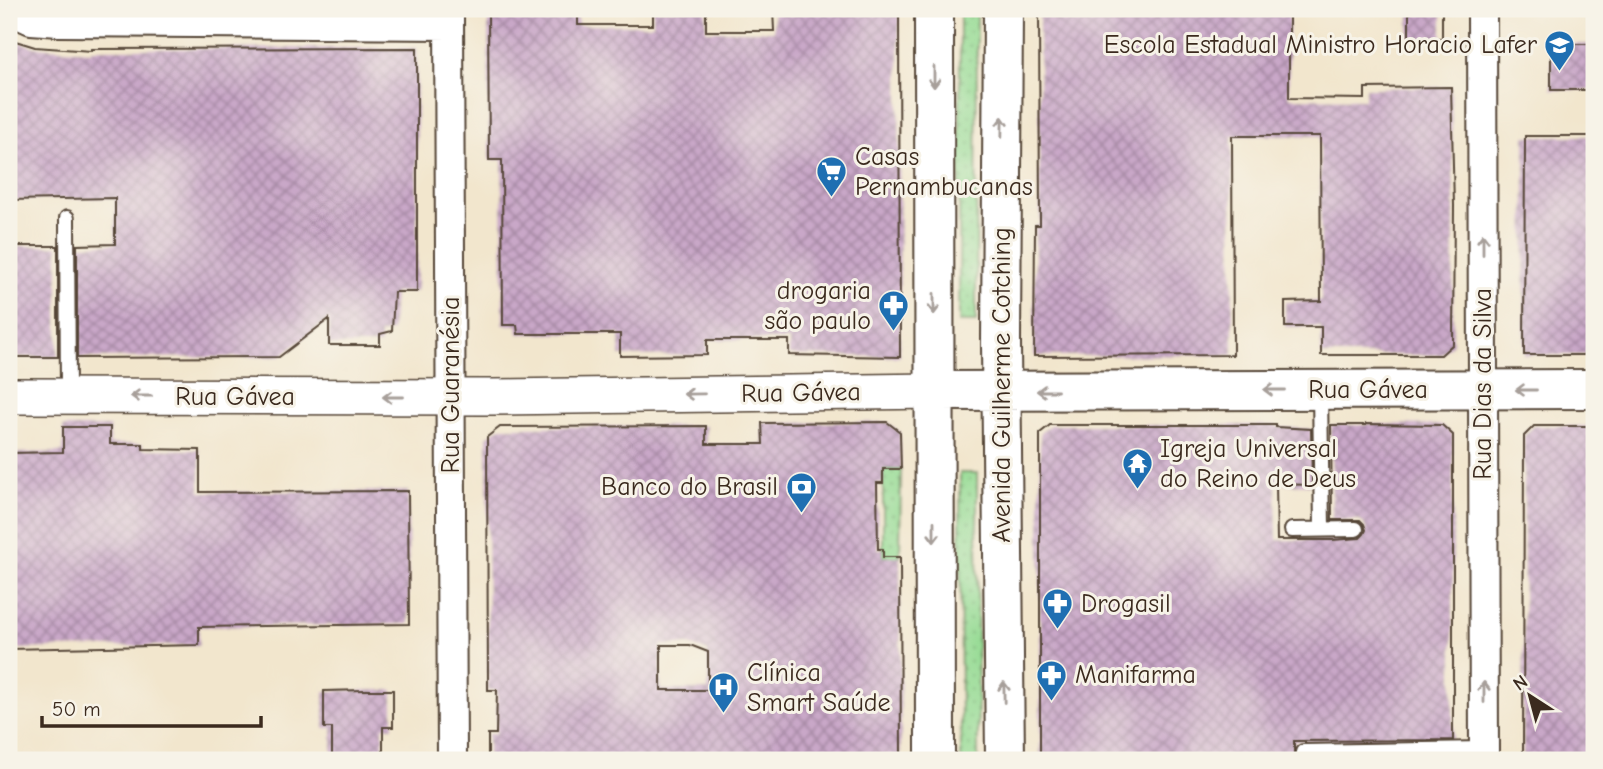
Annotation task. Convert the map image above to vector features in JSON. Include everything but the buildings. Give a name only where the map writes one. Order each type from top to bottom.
[{"type":"main road","points":[[934,9],[935,760]]},
{"type":"main road","name":"Avenida Guilherme Cotching","points":[[1003,9],[1001,391],[1005,760]]},
{"type":"main road","name":"Rua Gávea","points":[[934,391],[1594,389]]},
{"type":"street","name":"Rua Dias da Silva","points":[[1482,9],[1484,755]]},
{"type":"street","points":[[9,10],[31,20],[59,22],[449,17]]},
{"type":"street","name":"Rua Guaranésia","points":[[449,17],[452,760]]},
{"type":"street","name":"Rua Gávea","points":[[9,396],[451,397],[934,391]]},
{"type":"lane","points":[[67,218],[68,396]]},
{"type":"lane","points":[[1320,390],[1322,530]]},
{"type":"lane","points":[[1292,530],[1356,529]]},
{"type":"lane","points":[[1303,752],[1484,755]]},
{"type":"green space","points":[[960,9],[977,9],[976,322],[959,322]]},
{"type":"green space","points":[[883,469],[901,469],[900,557],[883,557]]},
{"type":"green space","points":[[960,473],[977,473],[978,760],[961,760]]},
{"type":"place","name":"Escola Estadual Ministro Horacio Lafer","points":[[1560,72]]},
{"type":"place","name":"Casas Pernambucanas","points":[[832,199]]},
{"type":"place","name":"drogaria são paulo","points":[[894,333]]},
{"type":"place","name":"Igreja Universal do Reino de Deus","points":[[1137,491]]},
{"type":"place","name":"Banco do Brasil","points":[[801,514]]},
{"type":"place","name":"Drogasil","points":[[1058,631]]},
{"type":"place","name":"Manifarma","points":[[1052,702]]},
{"type":"place","name":"Clínica Smart Saúde","points":[[724,715]]}]
